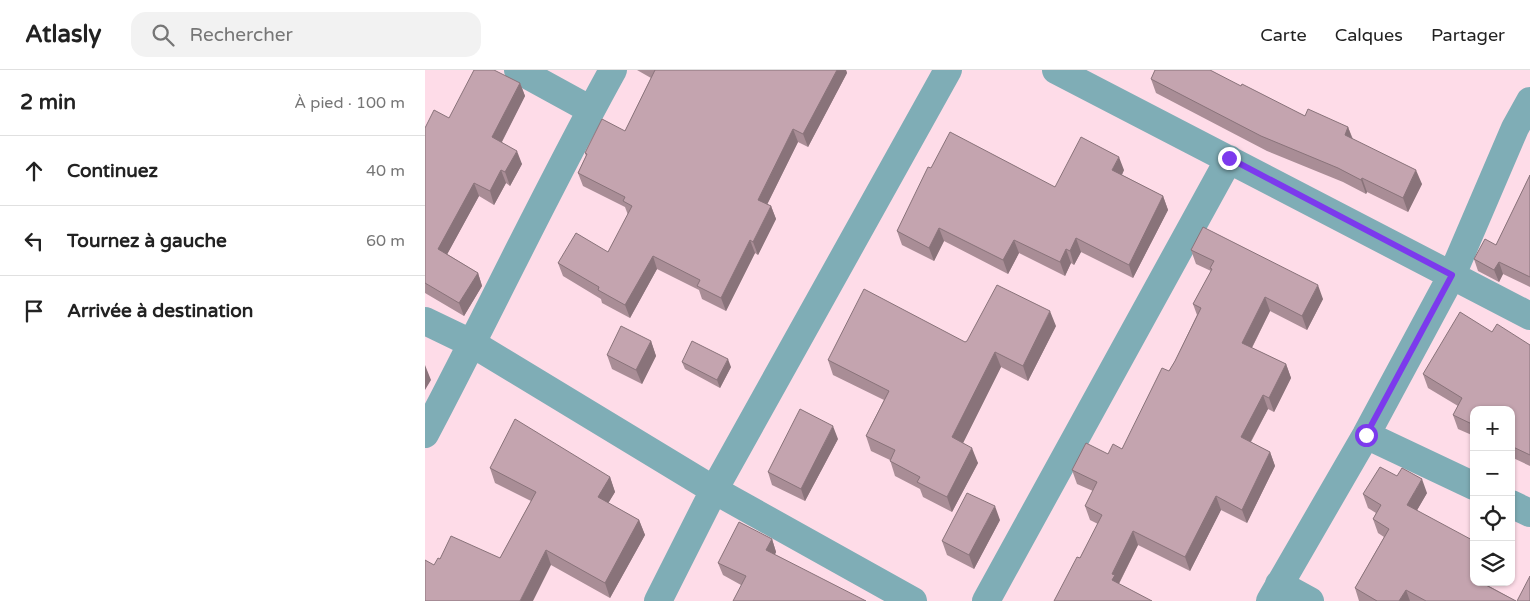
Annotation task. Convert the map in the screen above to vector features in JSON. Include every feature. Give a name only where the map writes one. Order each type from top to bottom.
[{"type":"street","points":[[517,70],[591,110]]},
{"type":"street","points":[[425,434],[613,70]]},
{"type":"street","points":[[659,601],[713,490],[948,70]]},
{"type":"street","points":[[1056,70],[1229,158],[1530,316]]},
{"type":"street","points":[[1310,601],[1274,593],[1366,435],[1452,275],[1523,132],[1530,101]]},
{"type":"street","points":[[986,601],[1229,158]]},
{"type":"street","points":[[425,320],[473,344],[713,490],[913,601]]},
{"type":"street","points":[[1366,435],[1470,484]]},
{"type":"street","points":[[1515,506],[1530,513]]},
{"type":"building","points":[[474,70],[494,70],[520,83],[492,137],[517,151],[505,172],[501,170],[490,191],[474,183],[438,249],[478,273],[459,303],[425,283],[425,128],[434,110],[449,118]]},
{"type":"building","points":[[655,70],[837,70],[803,134],[793,129],[758,200],[771,206],[753,242],[750,240],[721,298],[697,286],[700,280],[653,256],[625,305],[598,290],[599,287],[558,263],[576,233],[608,252],[632,206],[623,201],[625,197],[578,173],[587,154],[585,153],[602,119],[625,131]]},
{"type":"building","points":[[1155,70],[1210,70],[1305,116],[1308,109],[1348,127],[1345,135],[1416,170],[1403,198],[1362,178],[1361,180],[1338,168],[1261,136],[1151,79]]},
{"type":"building","points":[[950,132],[1055,187],[1081,137],[1119,157],[1112,170],[1163,196],[1129,265],[1076,238],[1070,251],[1066,249],[1060,262],[1014,240],[1003,260],[939,228],[929,248],[897,231],[928,167],[931,168]]},
{"type":"building","points":[[1530,175],[1530,277],[1499,262],[1494,270],[1474,259],[1485,239],[1496,245]]},
{"type":"building","points":[[1203,227],[1318,285],[1302,316],[1265,297],[1242,343],[1286,364],[1269,398],[1263,395],[1241,437],[1270,452],[1242,510],[1216,496],[1185,557],[1133,531],[1112,574],[1115,575],[1112,580],[1152,601],[1054,601],[1077,557],[1080,558],[1102,515],[1085,506],[1097,482],[1072,470],[1086,443],[1108,454],[1113,444],[1122,449],[1162,368],[1169,371],[1175,361],[1201,308],[1193,304],[1212,269],[1210,268],[1214,261],[1191,250]]},
{"type":"building","points":[[997,285],[1050,311],[1023,366],[995,352],[952,437],[972,448],[947,497],[917,482],[920,477],[890,461],[895,450],[866,436],[889,391],[828,360],[864,289],[965,342]]},
{"type":"building","points":[[1460,312],[1492,332],[1497,324],[1530,345],[1530,455],[1515,448],[1515,406],[1470,406],[1470,423],[1453,415],[1462,398],[1423,374]]},
{"type":"building","points":[[621,326],[651,341],[636,370],[607,355]]},
{"type":"building","points":[[692,341],[728,359],[717,380],[682,362]]},
{"type":"building","points":[[800,409],[833,426],[801,489],[768,472]]},
{"type":"building","points":[[515,419],[610,477],[598,497],[639,520],[605,583],[546,550],[520,601],[425,601],[425,560],[434,565],[438,558],[440,559],[451,536],[500,558],[536,492],[490,468]]},
{"type":"building","points":[[1380,467],[1397,476],[1402,468],[1422,479],[1407,505],[1470,539],[1470,586],[1488,586],[1516,601],[1426,601],[1406,590],[1399,601],[1377,601],[1355,588],[1389,529],[1373,519],[1381,505],[1363,494]]},
{"type":"building","points":[[967,493],[995,506],[969,555],[942,541]]},
{"type":"building","points":[[739,522],[772,539],[766,550],[866,601],[733,601],[746,576],[718,563]]},
{"type":"building","points":[[1530,576],[1530,601],[1517,601]]},
{"type":"route","points":[[1229,158],[1452,275],[1366,435]]}]
